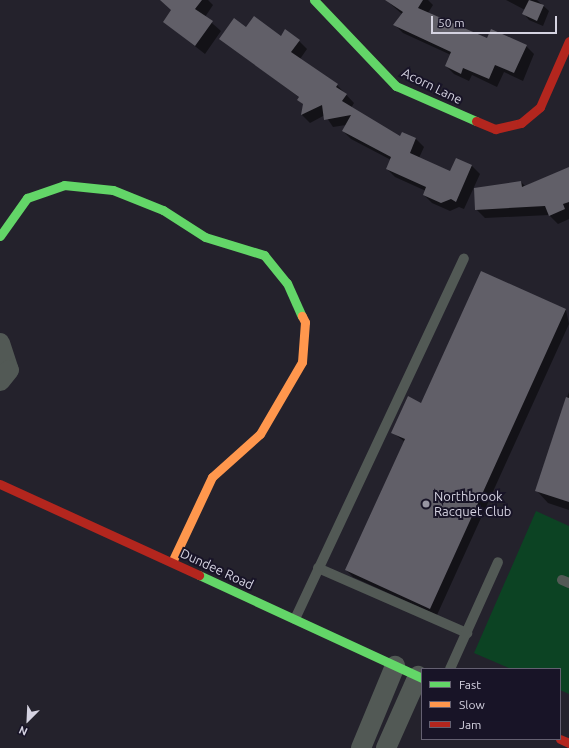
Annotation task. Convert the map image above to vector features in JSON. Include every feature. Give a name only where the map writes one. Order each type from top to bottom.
[{"type":"street","name":"Acorn Lane","points":[[314,0],[396,86],[495,129],[521,123],[540,107],[569,41]]},
{"type":"street","points":[[0,236],[27,198],[64,185],[113,190],[163,210],[206,237],[264,255],[287,283],[305,322],[302,362],[260,434],[212,477],[172,562]]},
{"type":"street","points":[[0,343],[9,370],[0,381]]},
{"type":"street","name":"Dundee Road","points":[[0,484],[420,677]]},
{"type":"street","points":[[361,748],[395,666]]},
{"type":"street","points":[[386,748],[420,677]]},
{"type":"lane","points":[[294,619],[464,259]]},
{"type":"lane","points":[[450,668],[498,562]]},
{"type":"lane","points":[[318,568],[467,633]]},
{"type":"green space","points":[[536,511],[569,526],[569,694],[561,690],[561,668],[509,668],[474,653]]},
{"type":"building","points":[[160,0],[202,0],[195,9],[213,21],[195,46],[163,22],[171,10]]},
{"type":"building","points":[[385,0],[423,0],[418,8],[487,38],[491,29],[527,45],[514,73],[495,65],[489,79],[463,68],[461,74],[445,66],[451,52],[393,25],[403,12]]},
{"type":"building","points":[[529,0],[544,5],[537,21],[522,14]]},
{"type":"building","points":[[254,16],[281,36],[285,29],[300,40],[291,52],[338,84],[336,87],[347,94],[342,101],[400,136],[402,132],[416,138],[410,153],[450,171],[456,158],[472,165],[456,202],[451,199],[441,203],[423,195],[426,187],[386,169],[391,157],[342,131],[351,115],[324,120],[322,105],[301,115],[303,104],[297,100],[299,97],[219,39],[234,18],[246,27]]},
{"type":"building","points":[[569,167],[569,202],[563,204],[565,209],[549,216],[545,206],[475,210],[474,188],[521,181],[522,187]]},
{"type":"building","name":"Northbrook Racquet Club","points":[[481,271],[566,309],[430,609],[345,570],[405,439],[391,433],[408,396],[421,403]]},
{"type":"building","points":[[566,397],[569,398],[569,502],[535,491]]},
{"type":"traffic: fast","points":[[314,0],[396,86],[476,121]]},
{"type":"traffic: fast","points":[[0,236],[27,198],[64,185],[113,190],[163,210],[205,237],[264,255],[287,283],[302,316]]},
{"type":"traffic: fast","points":[[199,575],[421,678]]},
{"type":"traffic: slow","points":[[172,562],[212,477],[260,434],[302,362],[305,322],[302,316]]},
{"type":"traffic: jam","points":[[476,121],[495,129],[521,123],[540,107],[569,41]]},
{"type":"traffic: jam","points":[[0,484],[199,575]]},
{"type":"traffic: jam","points":[[561,739],[569,743]]},
{"type":"place","name":"Northbrook Racquet Club","points":[[426,504]]}]
